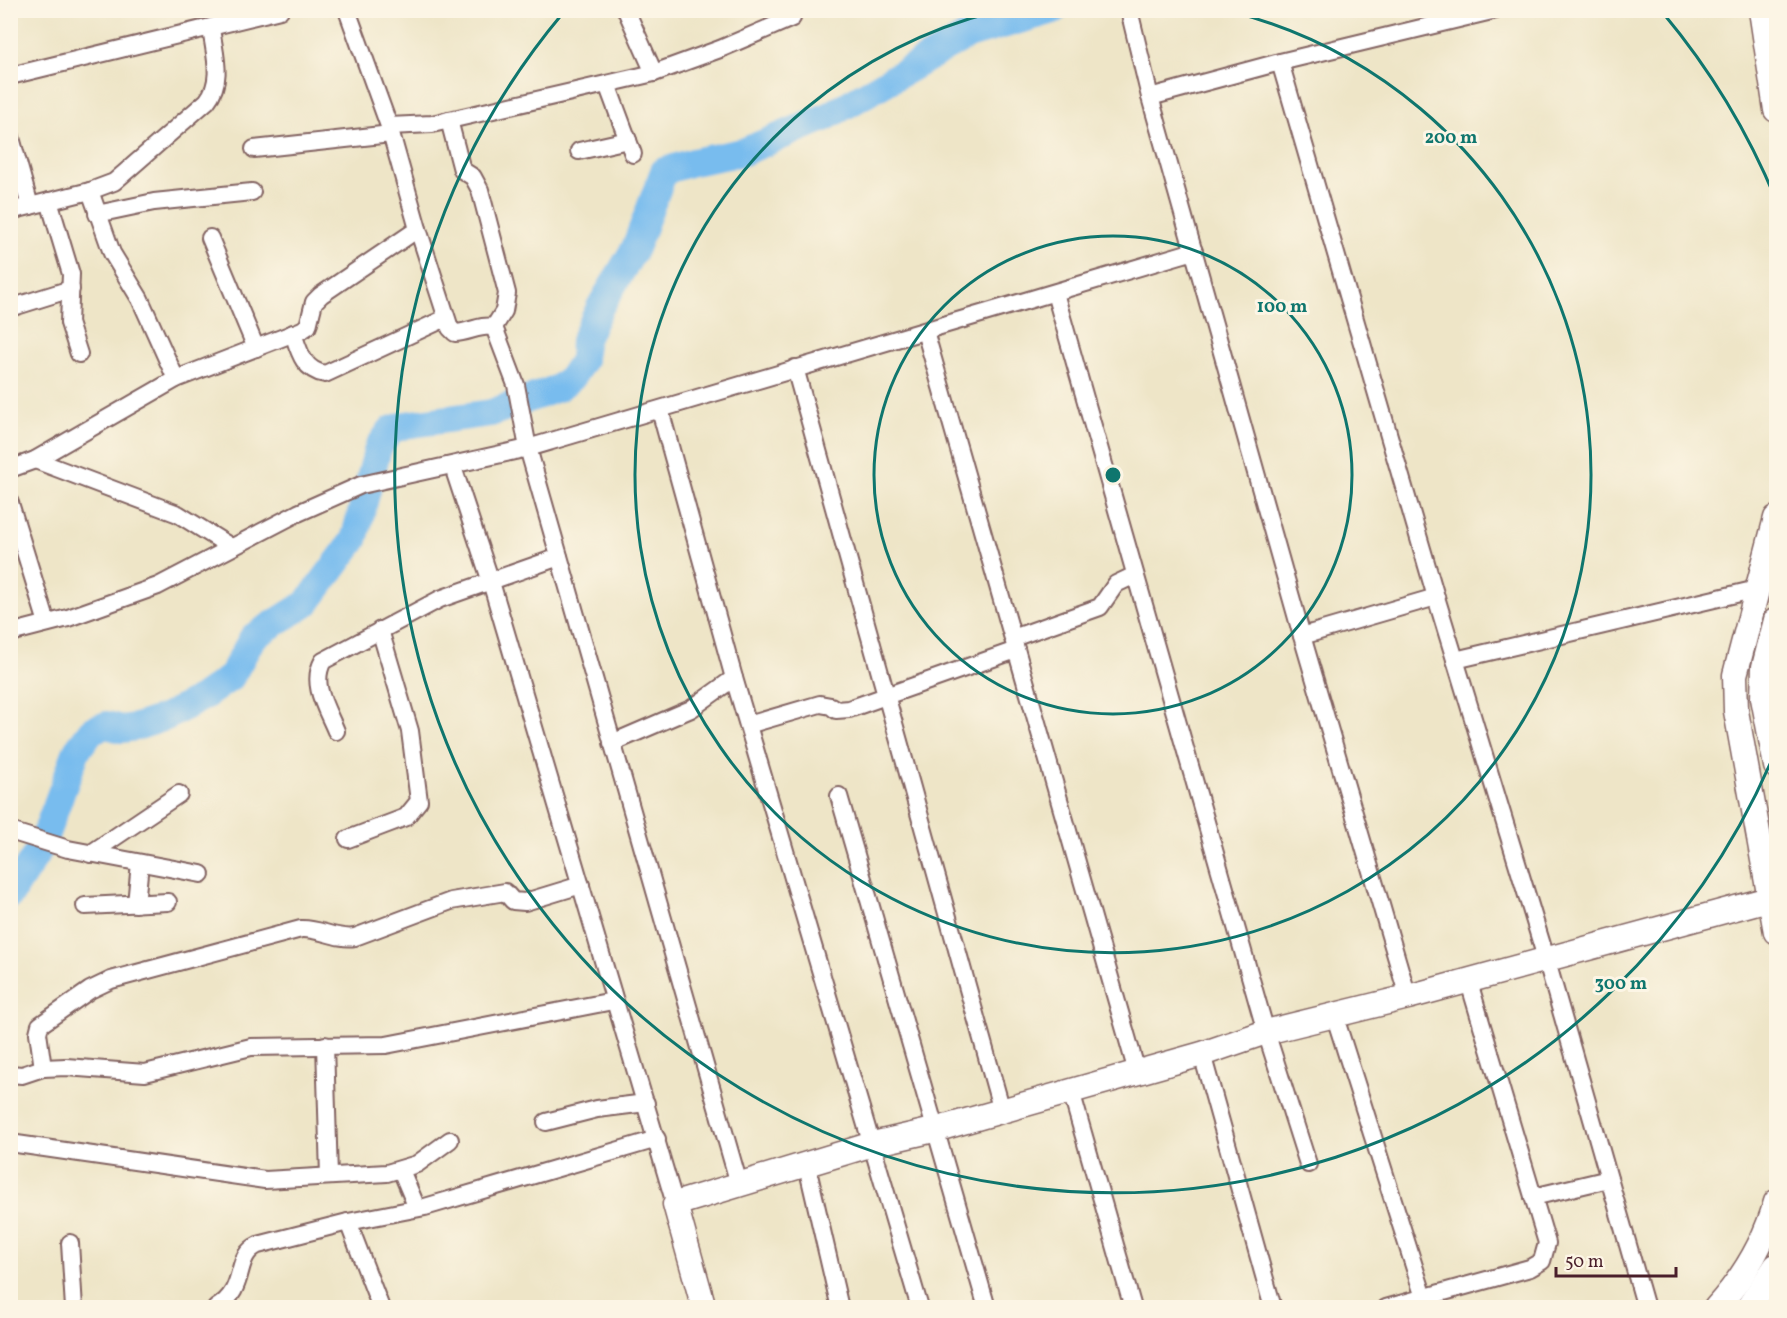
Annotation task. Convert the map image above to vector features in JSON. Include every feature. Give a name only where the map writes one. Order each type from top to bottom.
[{"type":"street","points":[[10,76],[280,10]]},
{"type":"street","points":[[347,10],[390,130],[446,318],[455,333],[488,326],[494,327]]},
{"type":"street","points":[[626,10],[654,73]]},
{"type":"street","points":[[1129,10],[1150,97],[1302,636],[1408,997]]},
{"type":"street","points":[[1150,97],[1280,62],[1496,10]]},
{"type":"street","points":[[1761,10],[1776,111]]},
{"type":"street","points":[[254,149],[432,124],[654,73],[720,49],[792,18]]},
{"type":"street","points":[[10,211],[90,191],[114,182],[207,101],[216,90],[217,78],[211,28]]},
{"type":"street","points":[[1280,62],[1436,597],[1546,958],[1646,1308]]},
{"type":"street","points":[[579,152],[631,147],[607,84]]},
{"type":"street","points":[[450,120],[462,170],[473,177],[480,190],[507,293],[504,311],[494,327]]},
{"type":"street","points":[[10,134],[30,206]]},
{"type":"street","points":[[90,191],[112,253],[140,299],[176,379]]},
{"type":"street","points":[[97,214],[154,202],[252,192]]},
{"type":"street","points":[[50,201],[68,260],[71,290],[69,323],[79,354]]},
{"type":"street","points":[[10,469],[35,460],[176,379],[308,326],[314,302],[321,295],[418,229]]},
{"type":"street","points":[[210,238],[256,348]]},
{"type":"street","points":[[10,633],[158,586],[231,547],[361,485],[453,467],[528,448],[1194,251]]},
{"type":"street","points":[[10,308],[71,290]]},
{"type":"street","points":[[1055,293],[1266,1032],[1308,1164]]},
{"type":"street","points":[[293,333],[306,365],[317,373],[325,374],[446,318]]},
{"type":"street","points":[[494,327],[516,385],[528,448],[739,1184]]},
{"type":"street","points":[[925,331],[1137,1072]]},
{"type":"street","points":[[795,368],[1002,1111]]},
{"type":"street","points":[[660,410],[734,678],[920,1308]]},
{"type":"street","points":[[35,460],[178,514],[231,547]]},
{"type":"street","points":[[453,467],[491,582],[613,1001],[657,1139],[704,1308]]},
{"type":"street","points":[[10,503],[47,623]]},
{"type":"street","points":[[1776,518],[1735,675],[1736,711],[1773,897],[1776,932]]},
{"type":"street","points":[[336,731],[318,684],[317,672],[323,661],[440,599],[559,557]]},
{"type":"street","points":[[748,725],[819,704],[843,711],[886,696],[1100,607],[1116,584],[1135,575]]},
{"type":"street","points":[[1455,660],[1757,589]]},
{"type":"street","points":[[1302,636],[1436,597]]},
{"type":"street","points":[[1776,620],[1764,667],[1762,698],[1776,766]]},
{"type":"street","points":[[348,839],[406,817],[419,801],[410,730],[380,630]]},
{"type":"street","points":[[612,743],[691,709],[734,678]]},
{"type":"street","points":[[90,854],[179,794]]},
{"type":"street","points":[[839,796],[938,1129],[987,1308]]},
{"type":"street","points":[[18,833],[90,854],[201,874]]},
{"type":"street","points":[[136,904],[140,863]]},
{"type":"street","points":[[43,1068],[38,1033],[40,1025],[90,990],[118,978],[294,930],[310,928],[347,938],[355,937],[451,901],[505,892],[513,901],[525,902],[581,885]]},
{"type":"street","points":[[675,1204],[807,1166],[873,1144],[938,1129],[1202,1054],[1266,1032],[1408,997],[1773,897]]},
{"type":"street","points":[[85,906],[168,902]]},
{"type":"street","points":[[1386,1308],[1426,1303],[1530,1268],[1542,1261],[1547,1243],[1468,979]]},
{"type":"street","points":[[11,1074],[22,1075],[43,1068],[66,1067],[145,1074],[251,1047],[386,1045],[613,1001]]},
{"type":"street","points":[[1334,1014],[1426,1303]]},
{"type":"street","points":[[326,1045],[329,1176]]},
{"type":"street","points":[[1202,1054],[1273,1308]]},
{"type":"street","points":[[1071,1091],[1133,1308]]},
{"type":"street","points":[[546,1122],[597,1109],[646,1103]]},
{"type":"street","points":[[216,1308],[228,1300],[235,1291],[246,1253],[252,1248],[348,1222],[417,1208],[657,1139]]},
{"type":"street","points":[[10,1143],[265,1180],[401,1170],[417,1164],[450,1140]]},
{"type":"street","points":[[807,1166],[840,1308]]},
{"type":"street","points":[[401,1170],[417,1208]]},
{"type":"street","points":[[1533,1197],[1609,1179]]},
{"type":"street","points":[[1716,1308],[1730,1292],[1759,1246],[1776,1202]]},
{"type":"street","points":[[348,1222],[381,1308]]},
{"type":"street","points":[[70,1243],[74,1308]]},
{"type":"street","points":[[1748,1308],[1776,1266]]},
{"type":"waterway","points":[[10,895],[41,847],[77,750],[92,730],[107,725],[121,729],[136,727],[166,717],[203,697],[231,677],[253,637],[307,603],[354,540],[378,448],[391,430],[405,425],[491,413],[558,388],[572,377],[583,360],[584,341],[600,307],[635,248],[664,171],[693,162],[743,152],[826,117],[968,35],[1054,10]]}]
